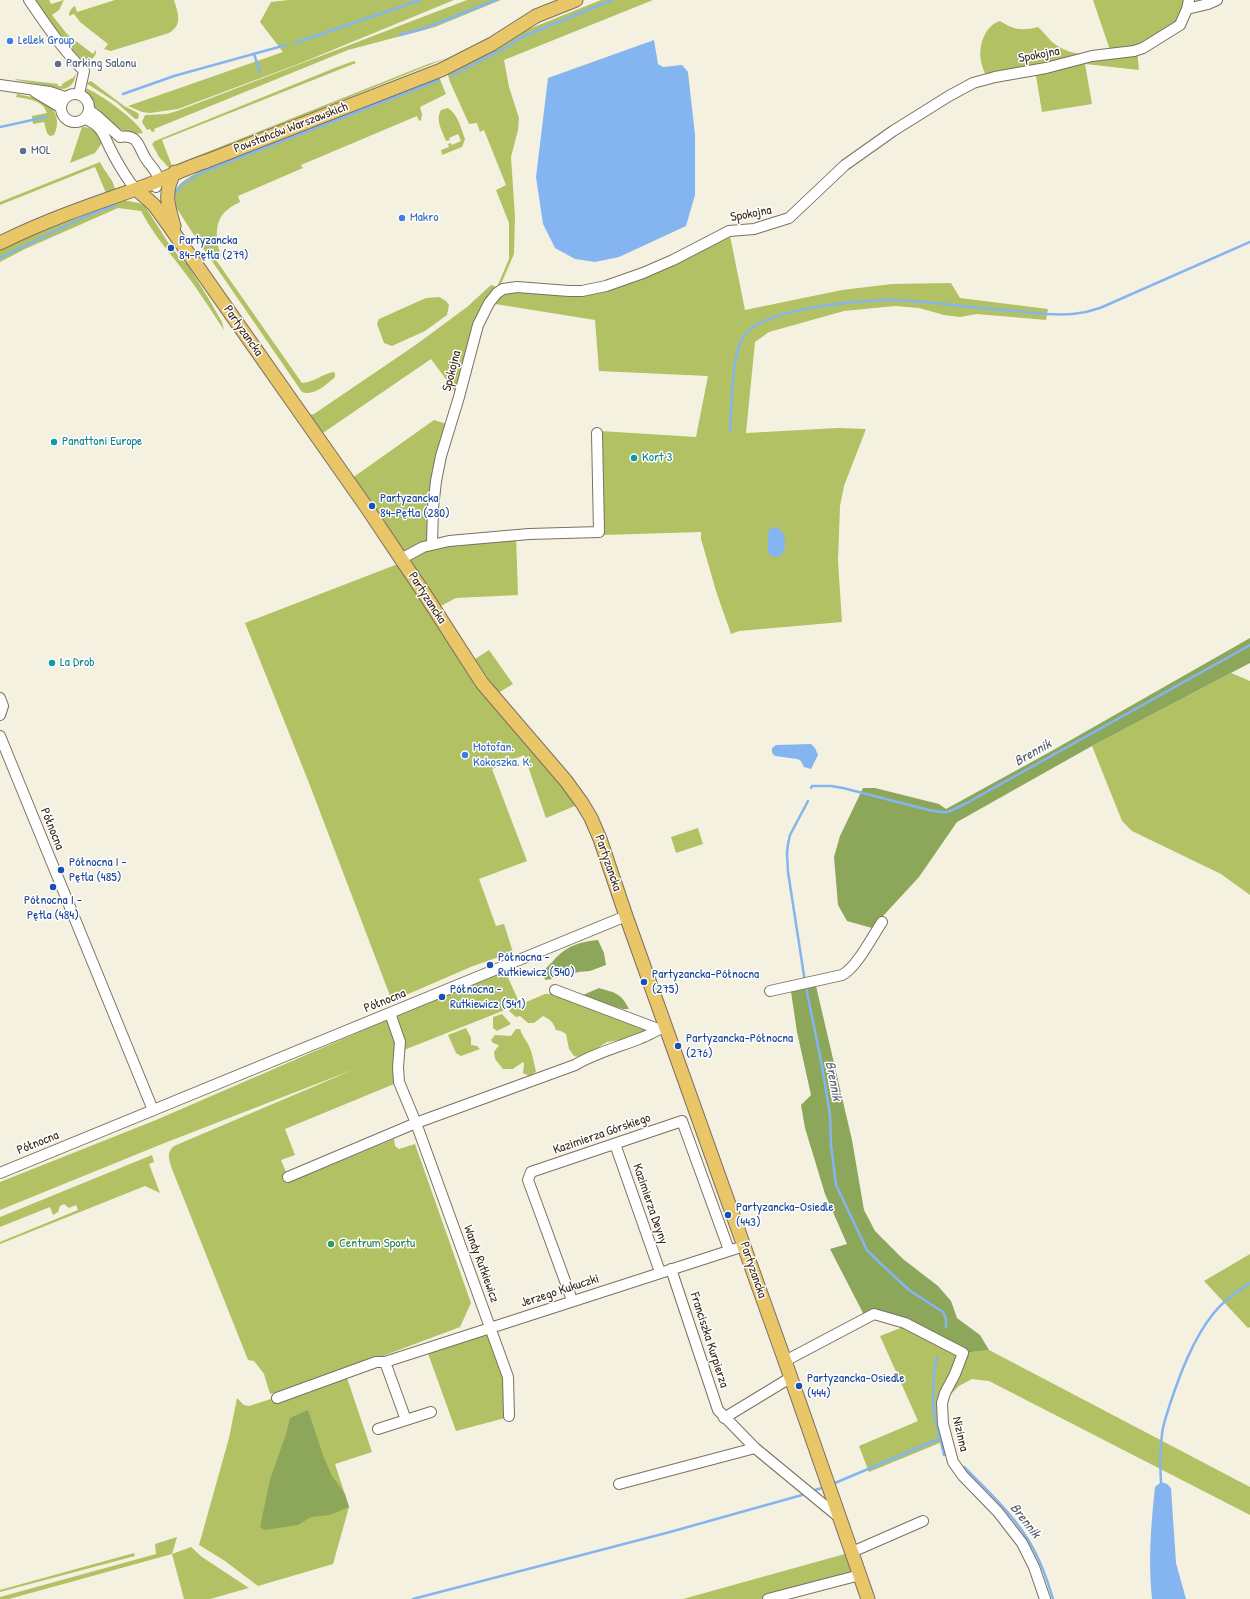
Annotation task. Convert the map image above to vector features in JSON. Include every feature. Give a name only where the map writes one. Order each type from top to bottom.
[{"type":"main road","name":"Powstańców Warszawskich","points":[[0,243],[27,230],[136,189],[156,185],[175,172],[441,70],[492,44],[536,16],[576,0]]},
{"type":"main road","points":[[175,172],[167,195],[170,211],[179,239]]},
{"type":"main road","name":"Partyzancka","points":[[156,185],[156,195],[167,222]]},
{"type":"main road","name":"Partyzancka","points":[[136,189],[154,206],[179,239],[401,559],[482,683],[566,781],[591,818],[605,852],[662,1028],[744,1246],[868,1599]]},
{"type":"street","points":[[29,0],[44,23],[75,63],[84,72],[79,94]]},
{"type":"street","points":[[1188,4],[1208,4],[1217,0]]},
{"type":"street","name":"Spokojna","points":[[432,544],[435,487],[443,450],[478,325],[489,303],[503,289],[517,287],[569,291],[588,290],[606,286],[643,273],[673,260],[729,231],[754,229],[789,218],[845,165],[893,131],[949,96],[973,83],[995,77],[1046,68],[1092,56],[1134,51],[1143,48],[1180,25],[1188,4]]},
{"type":"street","points":[[0,85],[50,92],[64,97],[71,94],[79,94],[86,99],[87,114],[91,121],[102,130],[128,180],[136,189]]},
{"type":"street","points":[[30,89],[60,107]]},
{"type":"street","points":[[64,97],[60,107],[66,120],[77,122],[87,114],[97,116],[120,137],[128,137],[138,142],[146,159],[154,168],[156,185]]},
{"type":"street","points":[[401,559],[423,547],[432,544],[499,536],[599,532],[597,433]]},
{"type":"street","points":[[0,698],[3,706],[0,714]]},
{"type":"street","name":"Północna","points":[[0,736],[153,1110]]},
{"type":"street","name":"Północna","points":[[0,1173],[626,916]]},
{"type":"street","points":[[770,991],[848,972],[882,922]]},
{"type":"street","points":[[555,990],[662,1028]]},
{"type":"street","name":"Wandy Rutkiewicz","points":[[390,1013],[399,1037],[399,1082],[416,1123],[508,1377],[509,1416]]},
{"type":"street","points":[[288,1177],[416,1123],[575,1065],[586,1058],[648,1035],[662,1028]]},
{"type":"street","name":"Kazimierza Górskiego","points":[[572,1300],[528,1180],[531,1172],[682,1121],[729,1250]]},
{"type":"street","name":"Kazimierza Deyny","points":[[615,1144],[660,1272]]},
{"type":"street","name":"Jerzego Kukuczki","points":[[277,1398],[376,1362],[384,1362],[572,1300],[744,1246]]},
{"type":"street","name":"Franciszka Kurpierza","points":[[671,1269],[718,1410],[724,1418],[755,1448],[840,1518]]},
{"type":"street","name":"Nizinna","points":[[785,1361],[874,1314],[904,1323],[963,1353],[942,1403],[943,1424],[953,1462],[963,1476],[998,1512],[1022,1543],[1034,1567],[1045,1599]]},
{"type":"street","points":[[384,1362],[406,1420]]},
{"type":"street","points":[[724,1418],[790,1378]]},
{"type":"street","points":[[378,1429],[431,1412]]},
{"type":"street","points":[[619,1484],[755,1448]]},
{"type":"street","points":[[852,1552],[923,1521]]},
{"type":"street","points":[[768,1599],[860,1575]]},
{"type":"green space","points":[[33,0],[49,0],[51,4],[64,0],[59,10],[52,15],[67,34],[93,54],[96,50],[94,57],[91,60],[84,62],[63,41]]},
{"type":"green space","points":[[115,0],[174,0],[178,14],[178,22],[169,33],[111,51],[104,49],[108,44],[80,22],[74,14],[69,16],[69,13],[75,6],[77,12]]},
{"type":"green space","points":[[288,0],[454,0],[301,63],[178,109],[150,113],[142,112],[128,106],[283,52],[260,22],[271,2]]},
{"type":"green space","points":[[467,0],[501,0],[435,27],[348,50],[154,129],[155,131],[152,132],[150,129],[147,130],[142,122],[145,115],[167,114],[177,111]]},
{"type":"green space","points":[[601,0],[653,0],[504,60],[509,87],[519,118],[518,130],[511,157],[515,217],[514,254],[501,284],[497,287],[509,259],[509,223],[496,190],[506,185],[484,130],[480,132],[477,123],[469,124],[450,82],[448,76],[450,71],[519,33]]},
{"type":"green space","points":[[1093,0],[1189,0],[1184,17],[1137,50],[1139,70],[1085,64],[1092,104],[1042,112],[1035,70],[987,79],[980,55],[982,43],[990,27],[1000,21],[1018,29],[1038,27],[1051,41],[1064,50],[1079,54],[1111,53]]},
{"type":"green space","points":[[447,58],[173,168],[169,168],[159,157],[152,144],[155,141],[337,67],[354,61],[356,63],[162,140],[172,166],[428,64]]},
{"type":"green space","points":[[76,73],[72,84],[62,89],[15,79],[58,84],[58,86],[62,86],[62,84],[74,77]]},
{"type":"green space","points":[[439,77],[446,94],[420,107],[422,114],[421,120],[419,121],[417,116],[301,165],[303,168],[238,196],[240,202],[232,206],[221,217],[218,224],[217,239],[221,256],[216,260],[302,383],[310,382],[329,373],[335,373],[335,377],[319,390],[311,393],[302,392],[176,207],[175,197],[173,196],[175,191],[180,184],[201,170]]},
{"type":"green space","points":[[91,81],[124,106],[138,113],[138,119],[135,119],[117,103],[86,83]]},
{"type":"green space","points":[[85,88],[99,95],[134,121],[143,133],[136,134],[123,131],[111,123],[97,108],[95,109]]},
{"type":"green space","points":[[17,94],[41,100],[50,106],[54,111],[57,121],[54,135],[50,136],[47,133],[44,122],[33,124],[32,116],[47,113],[42,105],[34,101],[16,97]]},
{"type":"green space","points":[[448,108],[457,118],[465,139],[462,147],[442,155],[441,150],[449,147],[448,144],[451,143],[452,145],[461,141],[458,134],[446,141],[441,129],[439,114],[441,110]]},
{"type":"green space","points":[[82,127],[95,131],[100,136],[102,143],[95,153],[70,163]]},
{"type":"green space","points":[[100,162],[113,182],[115,190],[0,237],[0,235],[106,193],[95,167],[0,205],[0,202]]},
{"type":"green space","points":[[123,200],[139,203],[145,206],[169,244],[168,246],[172,251],[174,250],[187,264],[222,322],[224,330],[193,284],[155,234],[141,211],[118,208],[25,249],[0,262],[0,250],[21,240]]},
{"type":"green space","points":[[729,231],[745,310],[842,290],[892,284],[951,283],[960,298],[1048,309],[1046,320],[977,314],[960,317],[944,315],[919,308],[895,306],[844,311],[769,332],[755,342],[746,433],[838,428],[866,429],[844,486],[840,506],[838,561],[842,622],[739,631],[731,634],[716,591],[701,539],[701,532],[603,535],[599,532],[600,431],[696,437],[708,376],[599,371],[595,320],[489,303],[459,397],[431,359],[317,437],[302,416],[314,414],[417,344],[467,307],[491,285],[497,287],[594,289]]},
{"type":"green space","points":[[439,297],[446,301],[449,305],[447,315],[425,331],[392,346],[384,343],[377,324],[379,319],[426,298]]},
{"type":"green space","points":[[434,420],[450,425],[446,436],[432,544],[516,535],[518,595],[456,598],[435,609],[482,683],[582,803],[546,818],[524,755],[492,769],[527,861],[479,879],[496,926],[504,924],[513,952],[473,966],[392,1001],[309,783],[245,623],[403,562],[348,481]]},
{"type":"green space","points":[[1250,638],[1250,663],[1092,746],[957,822],[919,877],[872,928],[847,921],[838,905],[834,857],[840,836],[863,788],[875,788],[939,804],[946,809]]},
{"type":"green space","points":[[489,650],[513,684],[498,693],[475,659]]},
{"type":"green space","points":[[1231,673],[1250,681],[1250,895],[1221,874],[1132,831],[1122,821],[1092,746]]},
{"type":"green space","points":[[698,828],[703,844],[676,853],[671,837]]},
{"type":"green space","points":[[598,940],[604,953],[606,965],[590,971],[578,972],[568,976],[560,971],[555,978],[545,980],[543,971],[561,953],[570,947],[588,941]]},
{"type":"green space","name":"Centrum Sportu","points":[[505,971],[520,1004],[399,1052],[399,1082],[285,1129],[295,1155],[281,1160],[290,1182],[394,1139],[395,1146],[399,1149],[415,1144],[471,1303],[460,1327],[319,1380],[270,1394],[264,1374],[254,1361],[248,1360],[172,1169],[169,1159],[170,1151],[174,1146],[355,1069],[162,1144],[0,1210],[0,1182],[156,1120],[389,1019]]},
{"type":"green space","points":[[816,986],[852,1140],[864,1210],[875,1231],[903,1259],[938,1286],[951,1301],[957,1318],[980,1335],[989,1350],[963,1353],[905,1323],[867,1317],[863,1313],[830,1249],[847,1244],[825,1194],[805,1128],[801,1105],[811,1095],[797,1032],[791,992]]},
{"type":"green space","points":[[599,988],[617,994],[629,1009],[623,1009],[610,1005],[606,1007],[591,1001],[583,995]]},
{"type":"green space","points":[[545,994],[553,994],[651,1030],[628,1039],[607,1042],[591,1052],[579,1057],[574,1056],[569,1049],[566,1034],[556,1030],[553,1023],[548,1019],[543,1016],[534,1023],[528,1023],[520,1016],[516,1017],[509,1011],[512,1008]]},
{"type":"green space","points":[[502,1014],[511,1024],[497,1031],[493,1028],[493,1017]]},
{"type":"green space","points":[[466,1028],[471,1038],[471,1045],[477,1046],[480,1049],[461,1056],[456,1053],[448,1035]]},
{"type":"green space","points":[[516,1029],[520,1029],[532,1054],[536,1072],[529,1076],[523,1073],[523,1062],[513,1069],[503,1069],[495,1059],[494,1052],[499,1045],[493,1043],[491,1040],[495,1035],[511,1036]]},
{"type":"green space","points":[[152,1155],[154,1162],[149,1164],[160,1193],[145,1186],[0,1244],[0,1242],[78,1210],[76,1205],[69,1208],[64,1204],[60,1206],[58,1212],[53,1215],[50,1207],[0,1227],[0,1217]]},
{"type":"green space","points":[[1250,1254],[1250,1327],[1248,1328],[1204,1281]]},
{"type":"green space","points":[[908,1325],[963,1353],[989,1350],[1250,1487],[1250,1515],[989,1381],[972,1379],[959,1386],[942,1403],[947,1440],[869,1472],[859,1446],[918,1421],[880,1336]]},
{"type":"green space","points":[[490,1327],[508,1377],[509,1417],[456,1431],[426,1348]]},
{"type":"green space","points":[[346,1375],[372,1452],[335,1464],[349,1507],[333,1564],[258,1586],[225,1561],[199,1545],[229,1438],[237,1398],[244,1405],[249,1406]]},
{"type":"green space","points":[[308,1410],[324,1458],[332,1476],[345,1494],[349,1507],[330,1515],[311,1517],[298,1525],[265,1530],[260,1527],[270,1480],[290,1418]]},
{"type":"green space","points":[[177,1537],[172,1554],[9,1599],[0,1599],[0,1597],[156,1554],[155,1544]]},
{"type":"green space","points":[[191,1547],[202,1557],[249,1588],[210,1599],[184,1599],[172,1554]]},
{"type":"green space","points":[[852,1552],[860,1575],[768,1599],[683,1599]]},
{"type":"green space","points":[[134,1553],[135,1556],[0,1592],[0,1590]]},
{"type":"water","points":[[654,40],[658,64],[663,67],[682,65],[688,72],[695,135],[695,195],[686,226],[619,257],[595,262],[575,259],[555,248],[543,224],[536,177],[548,78]]},
{"type":"water","points":[[773,527],[778,528],[784,537],[785,545],[781,556],[774,557],[768,553],[768,533]]},
{"type":"water","points":[[811,744],[815,748],[818,755],[811,769],[804,767],[800,760],[775,756],[772,753],[772,748],[776,745]]},
{"type":"water","points":[[1161,1482],[1167,1484],[1171,1488],[1176,1563],[1186,1599],[1152,1599],[1150,1543],[1152,1515],[1155,1487]]},
{"type":"waterway","points":[[295,43],[420,0]]},
{"type":"waterway","points":[[400,35],[423,29],[496,0]]},
{"type":"waterway","points":[[451,76],[505,48],[522,37],[612,0]]},
{"type":"waterway","points":[[123,94],[174,76],[286,45]]},
{"type":"waterway","points":[[254,54],[260,72]]},
{"type":"waterway","points":[[174,195],[182,184],[200,173],[439,80]]},
{"type":"waterway","points":[[0,127],[46,117]]},
{"type":"waterway","points":[[0,258],[84,217],[117,204]]},
{"type":"waterway","points":[[730,432],[734,369],[739,346],[743,337],[752,327],[787,313],[808,308],[852,302],[886,300],[924,302],[1045,314],[1079,313],[1100,308],[1250,242]]},
{"type":"waterway","name":"Brennik","points":[[811,788],[812,786],[831,786],[843,788],[929,810],[948,812],[965,804],[1250,645]]},
{"type":"waterway","name":"Brennik","points":[[805,982],[788,872],[787,853],[790,835],[808,801]]},
{"type":"waterway","name":"Brennik","points":[[806,987],[830,1115],[831,1145],[836,1185],[867,1250],[909,1290],[943,1312],[946,1319],[946,1327]]},
{"type":"waterway","points":[[1161,1482],[1160,1464],[1163,1426],[1188,1357],[1199,1334],[1217,1309],[1230,1297],[1250,1283]]},
{"type":"waterway","name":"Brennik","points":[[937,1357],[934,1372],[933,1408],[944,1455]]},
{"type":"waterway","points":[[835,1483],[939,1439]]},
{"type":"waterway","name":"Brennik","points":[[964,1467],[1011,1516],[1027,1538],[1042,1568],[1053,1599]]},
{"type":"waterway","points":[[815,1490],[822,1488]]},
{"type":"waterway","points":[[413,1599],[670,1532],[802,1495]]},
{"type":"place","name":"Lellek Group","points":[[10,41]]},
{"type":"place","name":"Parking Salonu","points":[[58,64]]},
{"type":"place","name":"MOL","points":[[23,151]]},
{"type":"place","name":"Makro","points":[[402,218]]},
{"type":"place","name":"Partyzancka 84-Pętla (279)","points":[[171,248]]},
{"type":"place","name":"Panattoni Europe","points":[[54,442]]},
{"type":"place","name":"Kort 3","points":[[634,458]]},
{"type":"place","name":"Partyzancka 84-Pętla (280)","points":[[372,506]]},
{"type":"place","name":"La Drob","points":[[52,663]]},
{"type":"place","name":"Motofan. Kokoszka. K.","points":[[465,755]]},
{"type":"place","name":"Północna I - Pętla (485)","points":[[61,870]]},
{"type":"place","name":"Północna I - Pętla (484)","points":[[53,887]]},
{"type":"place","name":"Północna - Rutkiewicz (540)","points":[[490,965]]},
{"type":"place","name":"Partyzancka-Północna (275)","points":[[644,982]]},
{"type":"place","name":"Północna - Rutkiewicz (541)","points":[[442,997]]},
{"type":"place","name":"Partyzancka-Północna (276)","points":[[678,1046]]},
{"type":"place","name":"Partyzancka-Osiedle (443)","points":[[728,1215]]},
{"type":"place","name":"Centrum Sportu","points":[[331,1244]]},
{"type":"place","name":"Partyzancka-Osiedle (444)","points":[[799,1386]]}]
